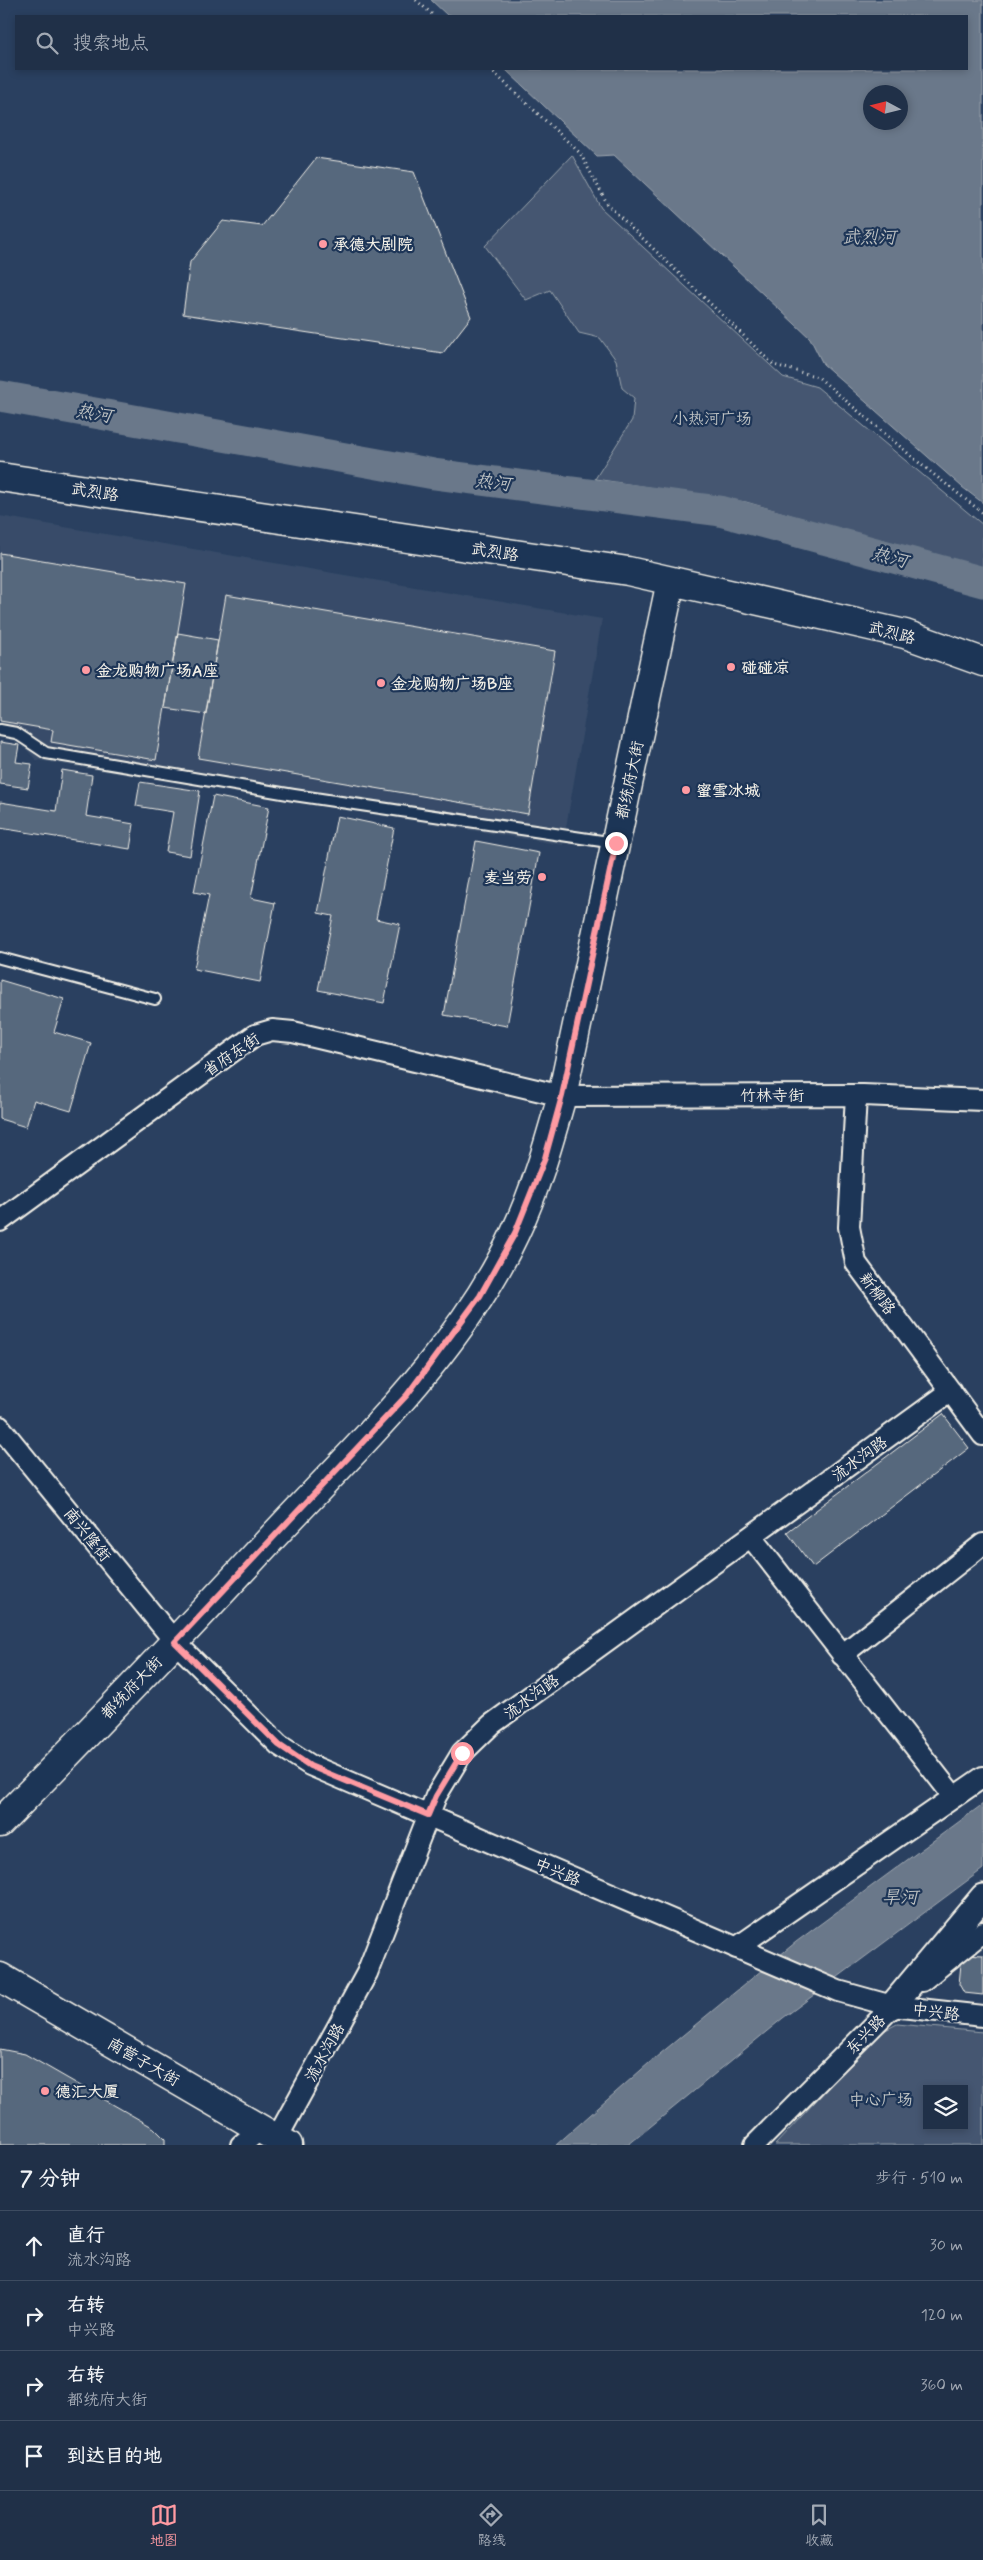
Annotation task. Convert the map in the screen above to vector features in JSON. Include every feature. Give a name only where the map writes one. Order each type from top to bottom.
[{"type":"main road","name":"武烈路","points":[[0,477],[628,571],[905,634],[983,662]]},
{"type":"main road","name":"都统府大街","points":[[0,1823],[175,1642],[407,1395],[480,1296],[515,1233],[545,1158],[562,1096],[671,581]]},
{"type":"main road","name":"南营子大街","points":[[0,1977],[267,2139]]},
{"type":"street","name":"省府东街","points":[[0,1221],[255,1035],[272,1030],[293,1032],[562,1096]]},
{"type":"street","name":"竹林寺街","points":[[562,1096],[856,1094],[983,1100]]},
{"type":"street","name":"新柳路","points":[[856,1094],[849,1227],[856,1263],[983,1435]]},
{"type":"street","name":"流水沟路","points":[[267,2139],[367,1973],[436,1796],[462,1753],[492,1724],[952,1391]]},
{"type":"street","name":"南兴隆街","points":[[0,1427],[175,1642]]},
{"type":"street","points":[[751,1537],[954,1797]]},
{"type":"street","points":[[842,1654],[983,1544]]},
{"type":"street","name":"中兴路","points":[[175,1642],[279,1745],[310,1766],[838,1992],[892,2006],[983,2016]]},
{"type":"street","points":[[736,1948],[983,1777]]},
{"type":"street","points":[[892,2006],[983,1897]]},
{"type":"street","name":"东兴路","points":[[755,2145],[892,2006],[983,1932]]},
{"type":"lane","points":[[0,730],[16,733],[46,753],[294,795],[616,843]]},
{"type":"lane","points":[[0,958],[155,999]]},
{"type":"path","points":[[416,0],[433,15]]},
{"type":"path","points":[[491,70],[580,153],[608,206],[774,364],[818,377],[923,466],[983,512]]},
{"type":"shaded area","points":[[0,516],[602,619],[563,845],[36,760],[17,739],[0,736]]},
{"type":"green space","name":"小热河广场","points":[[572,155],[601,208],[783,377],[817,387],[983,525],[983,571],[746,502],[595,479],[632,420],[634,398],[622,388],[616,360],[600,338],[579,333],[550,290],[526,300],[485,246]]},
{"type":"green space","name":"中心广场","points":[[897,2024],[983,2032],[983,2145],[775,2145],[878,2034]]},
{"type":"water","name":"武烈河","points":[[431,0],[983,0],[983,503],[962,487],[823,364],[810,338],[614,155],[597,156],[506,70],[968,70],[968,15],[447,15]]},
{"type":"water","name":"旱河","points":[[983,1804],[983,1869],[783,2018],[628,2145],[556,2145],[649,2063],[796,1942]]},
{"type":"building","name":"承德大剧院","points":[[316,158],[414,172],[471,317],[443,353],[183,314],[190,262],[223,221],[262,226]]},
{"type":"building","name":"金龙购物广场A座","points":[[0,553],[186,584],[156,760],[51,742],[53,730],[0,721]]},
{"type":"building","name":"金龙购物广场B座","points":[[226,595],[555,651],[528,814],[198,758]]},
{"type":"building","points":[[178,633],[218,640],[206,714],[165,708]]},
{"type":"building","points":[[0,742],[19,745],[16,762],[32,764],[28,788],[0,784]]},
{"type":"building","points":[[62,770],[92,775],[86,816],[134,824],[130,849],[0,828],[0,802],[56,811]]},
{"type":"building","points":[[140,782],[200,791],[190,856],[166,852],[173,812],[136,806]]},
{"type":"building","points":[[213,796],[269,807],[251,898],[275,903],[260,982],[194,969],[209,895],[194,892]]},
{"type":"building","points":[[337,816],[394,828],[376,919],[400,924],[384,1003],[318,990],[333,916],[318,913]]},
{"type":"building","points":[[476,841],[539,853],[507,1026],[444,1015]]},
{"type":"building","points":[[0,980],[64,999],[54,1032],[91,1043],[71,1111],[34,1100],[26,1127],[0,1119]]},
{"type":"building","points":[[943,1414],[969,1448],[813,1567],[787,1532]]},
{"type":"building","points":[[962,1954],[983,1955],[983,1995],[964,1993],[959,1984]]},
{"type":"building","name":"德汇大厦","points":[[0,2049],[25,2054],[154,2128],[165,2139],[165,2145],[0,2145]]},
{"type":"waterway","name":"热河","points":[[0,396],[434,474],[720,511],[983,582]]},
{"type":"place","name":"承德大剧院","points":[[323,244]]},
{"type":"place","name":"碰碰凉","points":[[731,667]]},
{"type":"place","name":"金龙购物广场A座","points":[[86,670]]},
{"type":"place","name":"金龙购物广场B座","points":[[381,683]]},
{"type":"place","name":"蜜雪冰城","points":[[686,790]]},
{"type":"place","name":"麦当劳","points":[[542,877]]},
{"type":"place","name":"德汇大厦","points":[[45,2091]]},
{"type":"route","points":[[462,1753],[436,1796],[428,1815],[310,1766],[279,1745],[175,1642],[407,1395],[480,1296],[515,1233],[545,1158],[562,1096],[616,843]]}]
